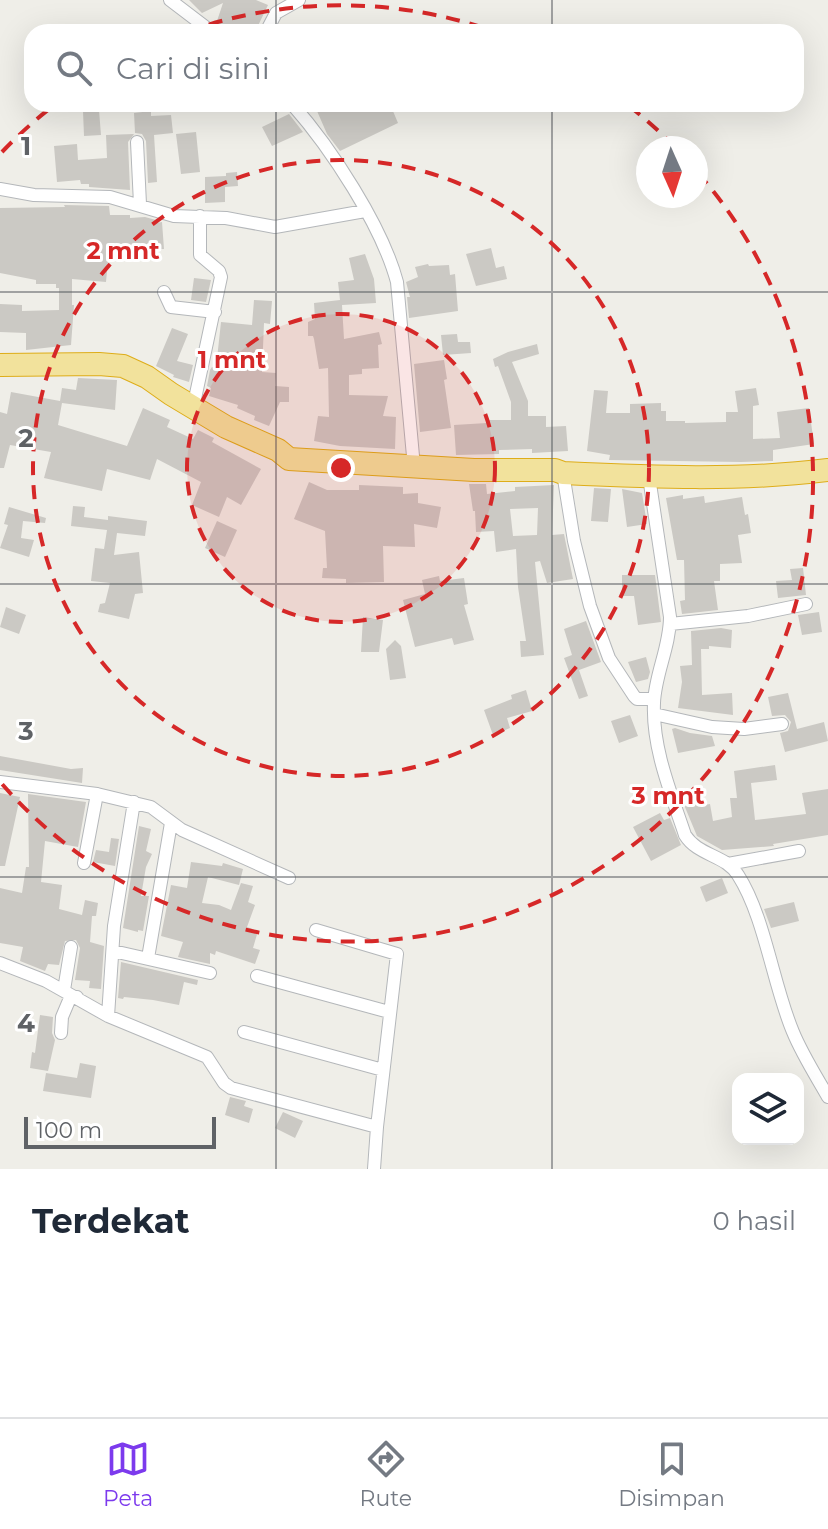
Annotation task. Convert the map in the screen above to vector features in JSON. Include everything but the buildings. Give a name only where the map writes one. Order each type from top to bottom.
[{"type":"highway","points":[[0,365],[123,366],[147,377],[226,427],[278,450],[289,459],[649,477],[766,475],[828,470]]},
{"type":"street","points":[[170,0],[202,24]]},
{"type":"street","points":[[270,24],[276,13],[299,0]]},
{"type":"street","points":[[299,112],[365,211],[391,260],[397,282],[414,467]]},
{"type":"street","points":[[137,142],[140,204]]},
{"type":"street","points":[[0,189],[34,195],[110,197],[174,216],[200,216],[275,227],[365,211]]},
{"type":"street","points":[[193,408],[221,274],[200,255],[200,216]]},
{"type":"street","points":[[164,292],[171,307],[215,312]]},
{"type":"street","points":[[563,473],[577,554],[590,606],[609,658],[637,699],[654,699]]},
{"type":"street","points":[[649,477],[670,624],[654,699],[659,756],[685,835],[698,850],[728,864],[739,876],[759,924],[793,1033],[828,1095]]},
{"type":"street","points":[[670,624],[748,616],[806,604]]},
{"type":"street","points":[[654,714],[712,727],[744,729],[782,724]]},
{"type":"street","points":[[0,782],[97,794],[151,807],[171,823],[289,878]]},
{"type":"street","points":[[84,863],[97,794]]},
{"type":"street","points":[[108,1016],[113,951],[134,802]]},
{"type":"street","points":[[148,958],[171,823]]},
{"type":"street","points":[[728,864],[799,851]]},
{"type":"street","points":[[316,930],[397,954],[374,1169]]},
{"type":"street","points":[[64,990],[71,947]]},
{"type":"street","points":[[113,951],[210,973]]},
{"type":"street","points":[[0,963],[64,990],[108,1016],[207,1057],[224,1083],[231,1088],[377,1127]]},
{"type":"street","points":[[257,976],[389,1012]]},
{"type":"street","points":[[61,1033],[62,1017],[70,998],[77,997]]},
{"type":"street","points":[[244,1032],[383,1070]]}]
